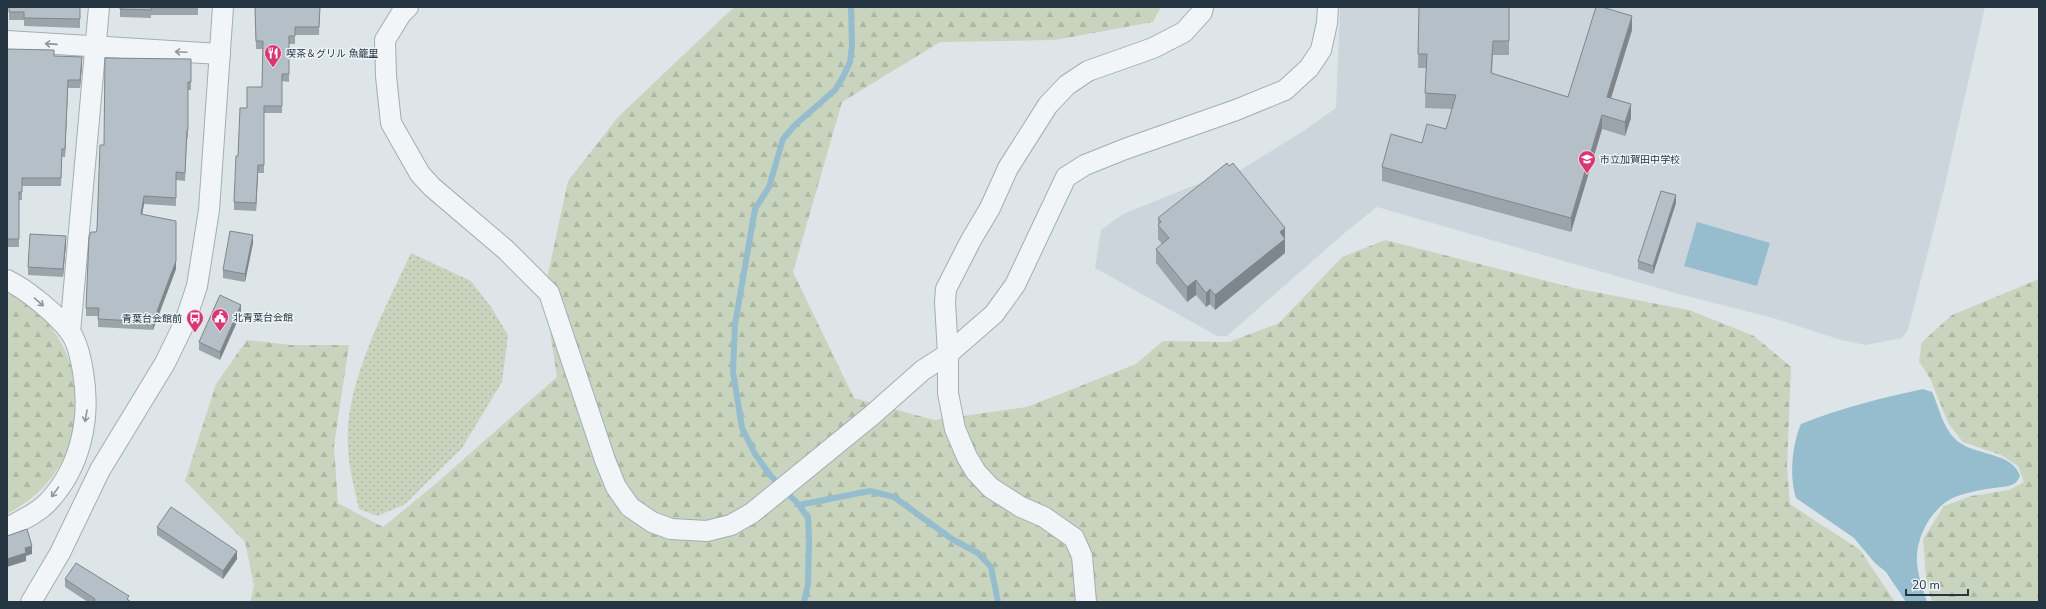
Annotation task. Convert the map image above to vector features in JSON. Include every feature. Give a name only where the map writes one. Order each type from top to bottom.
[{"type":"street","points":[[70,332],[99,7]]},
{"type":"street","points":[[31,602],[60,553],[100,470],[165,363],[185,322],[197,286],[209,210],[223,7]]},
{"type":"street","points":[[408,7],[401,14],[384,40],[386,76],[391,123],[420,174],[432,188],[506,250],[549,293],[605,460],[616,487],[630,507],[652,522],[671,529],[707,531],[731,525],[752,513],[871,416],[923,370],[948,354],[994,314],[1015,286],[1066,177],[1085,165],[1125,149],[1236,110],[1285,90],[1309,68],[1321,50],[1327,23],[1328,7]]},
{"type":"street","points":[[1086,602],[1082,556],[1074,538],[1044,517],[1021,507],[991,488],[976,472],[967,457],[955,429],[948,393],[948,354],[945,302],[946,289],[967,247],[990,208],[1008,168],[1048,105],[1067,85],[1088,71],[1153,48],[1184,32],[1202,12],[1203,7]]},
{"type":"street","points":[[7,41],[220,54]]},
{"type":"street","points":[[7,280],[30,294],[70,332],[78,347],[86,390],[87,410],[76,459],[48,502],[7,528]]},
{"type":"street","points":[[76,459],[100,470]]},
{"type":"shaded area","name":"市立加賀田中学校","points":[[1340,7],[1985,7],[1944,189],[1908,330],[1902,338],[1866,345],[1841,340],[1773,318],[1675,293],[1377,207],[1348,230],[1227,336],[1217,336],[1095,268],[1101,230],[1123,214],[1215,177],[1239,171],[1305,130],[1336,108]]},
{"type":"green space","points":[[734,7],[1161,7],[1153,22],[1055,40],[940,42],[842,102],[793,272],[854,398],[934,420],[1027,407],[1136,364],[1163,341],[1229,342],[1279,323],[1342,257],[1385,240],[1574,288],[1689,310],[1754,336],[1791,367],[1787,467],[1790,504],[1860,550],[1895,602],[250,602],[254,586],[245,542],[185,481],[216,384],[247,340],[291,345],[349,345],[334,446],[338,503],[383,527],[433,486],[557,377],[544,293],[568,181],[619,116]]},
{"type":"green space","points":[[411,253],[471,281],[491,307],[508,335],[502,382],[462,448],[404,505],[377,516],[359,509],[349,457],[348,425],[352,400],[368,348]]},
{"type":"green space","points":[[2039,279],[2039,602],[1932,602],[1926,578],[1923,539],[1944,506],[1971,496],[2009,490],[2024,482],[2018,466],[2001,455],[1963,442],[1948,423],[1931,380],[1919,361],[1922,342],[1952,315]]},
{"type":"green space","points":[[7,292],[33,308],[53,330],[67,355],[75,381],[77,407],[74,433],[64,457],[50,479],[31,498],[7,514]]},
{"type":"water","points":[[1697,222],[1770,243],[1757,286],[1684,266]]},
{"type":"water","points":[[1923,389],[1932,392],[1946,426],[1954,438],[1967,447],[1994,455],[2010,463],[2016,468],[2020,476],[2012,485],[1977,491],[1949,500],[1935,512],[1921,536],[1917,554],[1918,573],[1927,602],[1906,602],[1886,572],[1875,563],[1854,538],[1796,498],[1792,461],[1795,441],[1801,424],[1861,404]]},
{"type":"building","points":[[9,7],[80,7],[80,19],[24,18],[24,12],[9,12]]},
{"type":"building","points":[[120,7],[151,7],[151,10],[120,9]]},
{"type":"building","points":[[255,7],[320,7],[319,27],[295,27],[295,36],[289,36],[289,74],[282,74],[282,106],[264,106],[264,165],[258,165],[256,203],[234,202],[240,108],[247,108],[247,87],[262,87],[263,41],[256,41]]},
{"type":"building","points":[[1419,7],[1509,7],[1509,41],[1493,41],[1491,73],[1568,97],[1596,7],[1602,7],[1632,16],[1607,97],[1631,104],[1625,122],[1602,115],[1571,218],[1382,167],[1391,134],[1422,143],[1427,124],[1446,129],[1456,95],[1425,93],[1427,54],[1418,54]]},
{"type":"building","points":[[7,49],[54,50],[54,56],[82,57],[80,80],[68,80],[65,149],[62,149],[61,178],[22,178],[22,192],[19,192],[19,239],[7,239]]},
{"type":"building","points":[[105,58],[191,59],[191,82],[188,82],[188,130],[185,173],[176,172],[176,198],[144,196],[141,214],[176,221],[176,261],[153,322],[98,319],[99,308],[86,308],[89,237],[91,232],[96,232],[97,229],[100,145],[104,145]]},
{"type":"building","points":[[1227,163],[1229,166],[1233,163],[1285,228],[1280,232],[1285,239],[1215,295],[1210,289],[1206,293],[1196,280],[1187,287],[1156,249],[1169,238],[1158,225],[1161,222],[1158,218]]},
{"type":"building","points":[[1661,191],[1676,195],[1653,266],[1638,261]]},
{"type":"building","points":[[230,231],[253,235],[245,274],[223,270]]},
{"type":"building","points":[[30,234],[66,236],[63,269],[28,267]]},
{"type":"building","name":"北青葉台会館","points":[[220,295],[241,305],[220,352],[199,342]]},
{"type":"building","points":[[171,507],[237,551],[223,571],[157,527]]},
{"type":"building","points":[[27,529],[32,546],[25,548],[26,553],[7,559],[7,536]]},
{"type":"building","points":[[76,563],[129,596],[127,599],[131,602],[94,601],[95,599],[65,579]]},
{"type":"waterway","points":[[804,602],[808,585],[808,518],[799,505],[770,475],[755,454],[742,428],[733,372],[735,324],[755,209],[769,187],[783,139],[795,125],[835,90],[844,75],[850,62],[852,46],[851,7]]},
{"type":"waterway","points":[[799,505],[870,491],[894,497],[952,539],[978,553],[991,567],[998,602]]},
{"type":"place","name":"喫茶＆グリル 魚籠里","points":[[273,68]]},
{"type":"place","name":"市立加賀田中学校","points":[[1587,174]]},
{"type":"place","name":"北青葉台会館","points":[[220,332]]},
{"type":"place","name":"青葉台会館前","points":[[195,333]]}]
